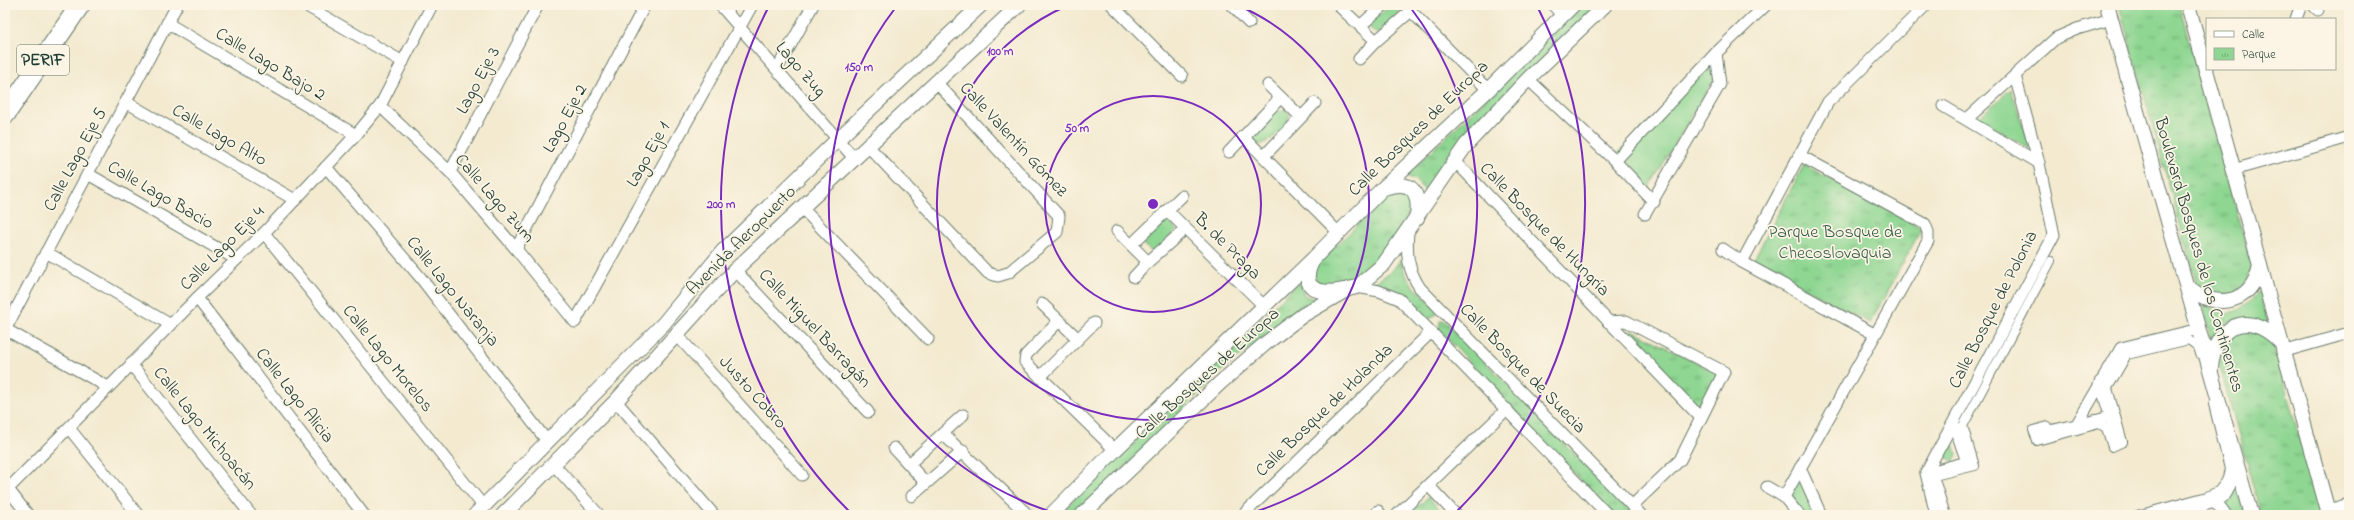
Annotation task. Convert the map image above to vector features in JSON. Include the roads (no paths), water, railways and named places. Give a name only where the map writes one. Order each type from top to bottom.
[{"type":"highway","name":"PERIF","points":[[5,115],[80,5]]},
{"type":"street","name":"Calle Lago Eje 5","points":[[5,330],[176,5]]},
{"type":"street","points":[[305,5],[402,62]]},
{"type":"street","name":"Calle Lago Eje 4","points":[[6,491],[197,298],[264,233],[356,135],[380,106],[432,5]]},
{"type":"street","name":"Lago Eje 3","points":[[450,172],[538,5]]},
{"type":"street","name":"Lago Eje 2","points":[[516,248],[645,5]]},
{"type":"street","name":"Lago Zug","points":[[720,5],[854,158]]},
{"type":"street","name":"Lago Eje 1","points":[[575,322],[752,5]]},
{"type":"street","points":[[777,69],[813,5]]},
{"type":"street","name":"Avenida Aeropuerto","points":[[479,511],[683,302],[723,251],[837,140],[981,5]]},
{"type":"street","name":"Avenida Aeropuerto","points":[[503,515],[616,401],[735,270],[1019,5]]},
{"type":"street","points":[[1112,5],[1182,76]]},
{"type":"street","points":[[1232,5],[1249,23]]},
{"type":"street","points":[[1360,26],[1384,5]]},
{"type":"street","name":"Calle Bosques de Europa","points":[[1051,515],[1115,450],[1314,258],[1383,188],[1488,90],[1558,10],[1573,5]]},
{"type":"street","name":"Calle Bosques de Europa","points":[[1082,515],[1220,383],[1266,343],[1303,315],[1352,288],[1384,264],[1408,232],[1466,145],[1528,80],[1605,5]]},
{"type":"street","points":[[1614,160],[1716,53],[1766,5]]},
{"type":"street","points":[[1742,262],[1828,102],[1926,5]]},
{"type":"street","name":"Boulevard Bosques de los Continentes","points":[[2107,5],[2252,515]]},
{"type":"street","points":[[2188,5],[2205,63]]},
{"type":"street","points":[[2296,18],[2301,5]]},
{"type":"street","points":[[1341,8],[1376,41]]},
{"type":"street","points":[[1359,59],[1408,8],[1488,90]]},
{"type":"street","points":[[1967,119],[2056,38],[2078,29],[2111,19]]},
{"type":"street","name":"Calle Lago Bajo 2","points":[[167,23],[356,135]]},
{"type":"street","points":[[1645,214],[1654,202],[1720,84],[1716,53]]},
{"type":"street","points":[[2207,70],[2281,346],[2328,513],[2349,504]]},
{"type":"street","name":"Calle Bosque de Polonia","points":[[1926,473],[1954,424],[2054,235],[2039,163],[2015,76]]},
{"type":"street","points":[[1528,80],[1614,160],[1654,202]]},
{"type":"street","name":"Calle Valentín Gómez","points":[[868,145],[988,273],[998,276],[1008,273],[1058,232],[1060,224],[1059,216],[936,82]]},
{"type":"street","points":[[1268,85],[1301,118]]},
{"type":"street","points":[[1229,152],[1280,98]]},
{"type":"street","name":"Calle Lago Alto","points":[[126,102],[295,200]]},
{"type":"street","points":[[1264,156],[1315,104]]},
{"type":"street","name":"Calle Lago Zum","points":[[380,106],[450,172],[516,248],[575,322]]},
{"type":"street","points":[[1943,106],[2039,163]]},
{"type":"street","points":[[1243,136],[1339,233]]},
{"type":"street","points":[[2234,170],[2349,137]]},
{"type":"street","points":[[1784,497],[1874,334],[1928,241],[1928,232],[1925,224],[1799,155]]},
{"type":"street","name":"Calle Bosque de Hungría","points":[[1455,162],[1701,418]]},
{"type":"street","name":"Calle Lago Naranja","points":[[326,166],[420,277],[547,441]]},
{"type":"street","name":"Calle Lago Bacio","points":[[88,174],[236,260]]},
{"type":"street","points":[[1383,188],[1397,184],[1410,187],[1417,195],[1419,202],[1417,218]]},
{"type":"street","points":[[1131,245],[1182,196]]},
{"type":"street","points":[[801,207],[928,339]]},
{"type":"street","name":"B. de Praga","points":[[1168,211],[1264,306]]},
{"type":"street","points":[[1134,277],[1148,262],[1185,229]]},
{"type":"street","points":[[1117,231],[1148,262]]},
{"type":"street","name":"Calle Bosque de Suecia","points":[[1408,232],[1408,262],[1412,276],[1420,288],[1641,515]]},
{"type":"street","name":"Calle Lago Morelos","points":[[264,233],[479,511]]},
{"type":"street","points":[[1723,250],[1742,262],[1874,334]]},
{"type":"street","points":[[46,252],[171,325]]},
{"type":"street","points":[[1314,258],[1308,275],[1308,282],[1312,288],[1320,292],[1352,288],[1379,291],[1398,299],[1507,409],[1608,515]]},
{"type":"street","points":[[1946,515],[1934,476],[1975,466],[1963,426],[2051,261]]},
{"type":"street","points":[[2188,287],[2205,299],[2228,300],[2241,296],[2249,290],[2257,277],[2260,265]]},
{"type":"street","name":"Calle Miguel Barragán","points":[[735,270],[868,412]]},
{"type":"street","name":"Calle Lago Alicia","points":[[197,298],[364,515]]},
{"type":"street","points":[[683,302],[696,313]]},
{"type":"street","points":[[1042,304],[1078,339]]},
{"type":"street","name":"Calle Bosque de Hungría","points":[[1608,322],[1626,320],[1724,372],[1680,460],[1632,506]]},
{"type":"street","points":[[1059,321],[1024,359],[1040,377],[1115,450]]},
{"type":"street","points":[[1040,377],[1094,323]]},
{"type":"street","points":[[2211,372],[2212,362],[2219,338],[2234,326],[2250,323],[2265,328],[2281,346]]},
{"type":"street","points":[[2041,433],[2072,423],[2121,348],[2199,329]]},
{"type":"street","points":[[5,330],[108,387]]},
{"type":"street","name":"Calle Bosque de Holanda","points":[[1244,515],[1431,332]]},
{"type":"street","points":[[2281,346],[2349,333]]},
{"type":"street","name":"Justo Cobro","points":[[677,335],[802,474]]},
{"type":"street","points":[[2111,417],[2034,430],[2036,441],[2099,424],[2106,428],[2112,447],[2124,442],[2108,388],[2127,355],[2189,340],[2198,347],[2229,469],[2226,481],[2218,491],[2207,496],[2137,515]]},
{"type":"street","name":"Calle Lago Michoacán","points":[[131,364],[251,515]]},
{"type":"street","points":[[2100,382],[2117,439]]},
{"type":"street","points":[[616,401],[714,515]]},
{"type":"street","points":[[1397,515],[1507,409]]},
{"type":"street","points":[[909,464],[963,415]]},
{"type":"street","points":[[1936,515],[1926,473],[1967,462],[1954,424]]},
{"type":"street","points":[[69,428],[138,515]]},
{"type":"street","points":[[943,434],[963,451],[1028,515]]},
{"type":"street","points":[[894,448],[925,482]]},
{"type":"street","points":[[912,496],[925,482],[963,451]]},
{"type":"street","points":[[2166,515],[2213,502],[2224,496],[2230,486],[2236,460]]},
{"type":"street","points":[[554,465],[599,515]]},
{"type":"street","points":[[1800,468],[1821,515]]},
{"type":"street","points":[[1428,485],[1456,515]]},
{"type":"street","points":[[1767,487],[1784,497],[1799,515]]},
{"type":"street","points":[[6,491],[28,515]]},
{"type":"street","points":[[2213,502],[2221,508],[2226,515]]},
{"type":"park label","name":"Parque Bosque de Checoslovaquia","points":[[1835,243]]}]
